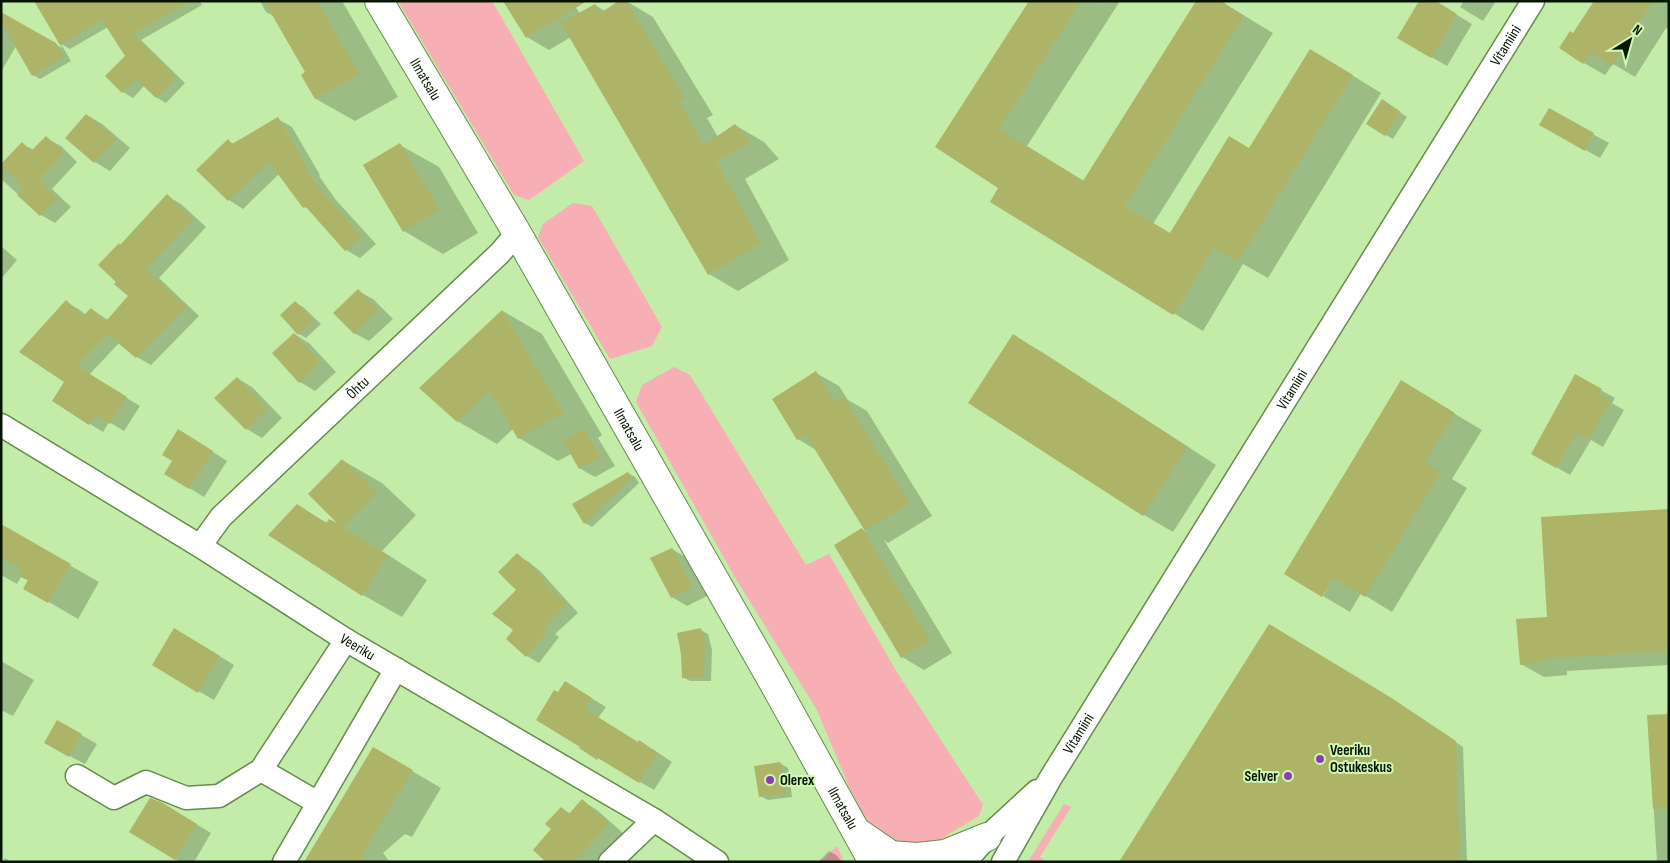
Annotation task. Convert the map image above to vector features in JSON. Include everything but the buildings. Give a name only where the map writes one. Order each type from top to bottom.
[{"type":"street","name":"Ilmatsalu","points":[[379,1],[517,233],[873,862]]},
{"type":"street","name":"Vitamiini","points":[[1003,862],[1050,779],[1533,1]]},
{"type":"street","name":"Õhtu","points":[[200,546],[221,517],[500,253],[517,233]]},
{"type":"street","name":"Veeriku","points":[[1,425],[200,546],[346,640],[654,820],[717,862]]},
{"type":"street","points":[[77,776],[114,798],[146,782],[186,798],[219,796],[261,770],[346,640]]},
{"type":"street","points":[[284,862],[396,670]]},
{"type":"street","points":[[261,770],[318,803]]},
{"type":"street","name":"Vitamiini","points":[[965,862],[987,836],[1050,779]]},
{"type":"street","points":[[610,862],[654,820]]},
{"type":"street","points":[[855,830],[891,855],[917,857],[945,854],[987,836]]},
{"type":"shaded area","points":[[398,1],[492,1],[584,161],[529,200],[514,195]]},
{"type":"shaded area","points":[[573,203],[592,206],[662,327],[652,346],[610,359],[538,237],[543,224]]},
{"type":"shaded area","points":[[674,367],[690,375],[806,565],[829,554],[895,669],[983,805],[979,816],[939,840],[898,844],[871,828],[850,789],[817,710],[736,579],[636,402],[642,385]]},
{"type":"shaded area","points":[[1064,804],[1071,807],[1040,857],[1046,862],[1028,862]]},
{"type":"shaded area","points":[[837,846],[844,862],[820,862]]},
{"type":"place","name":"Veeriku Ostukeskus","points":[[1320,759]]},
{"type":"place","name":"Selver","points":[[1288,776]]},
{"type":"place","name":"Olerex","points":[[770,780]]}]
